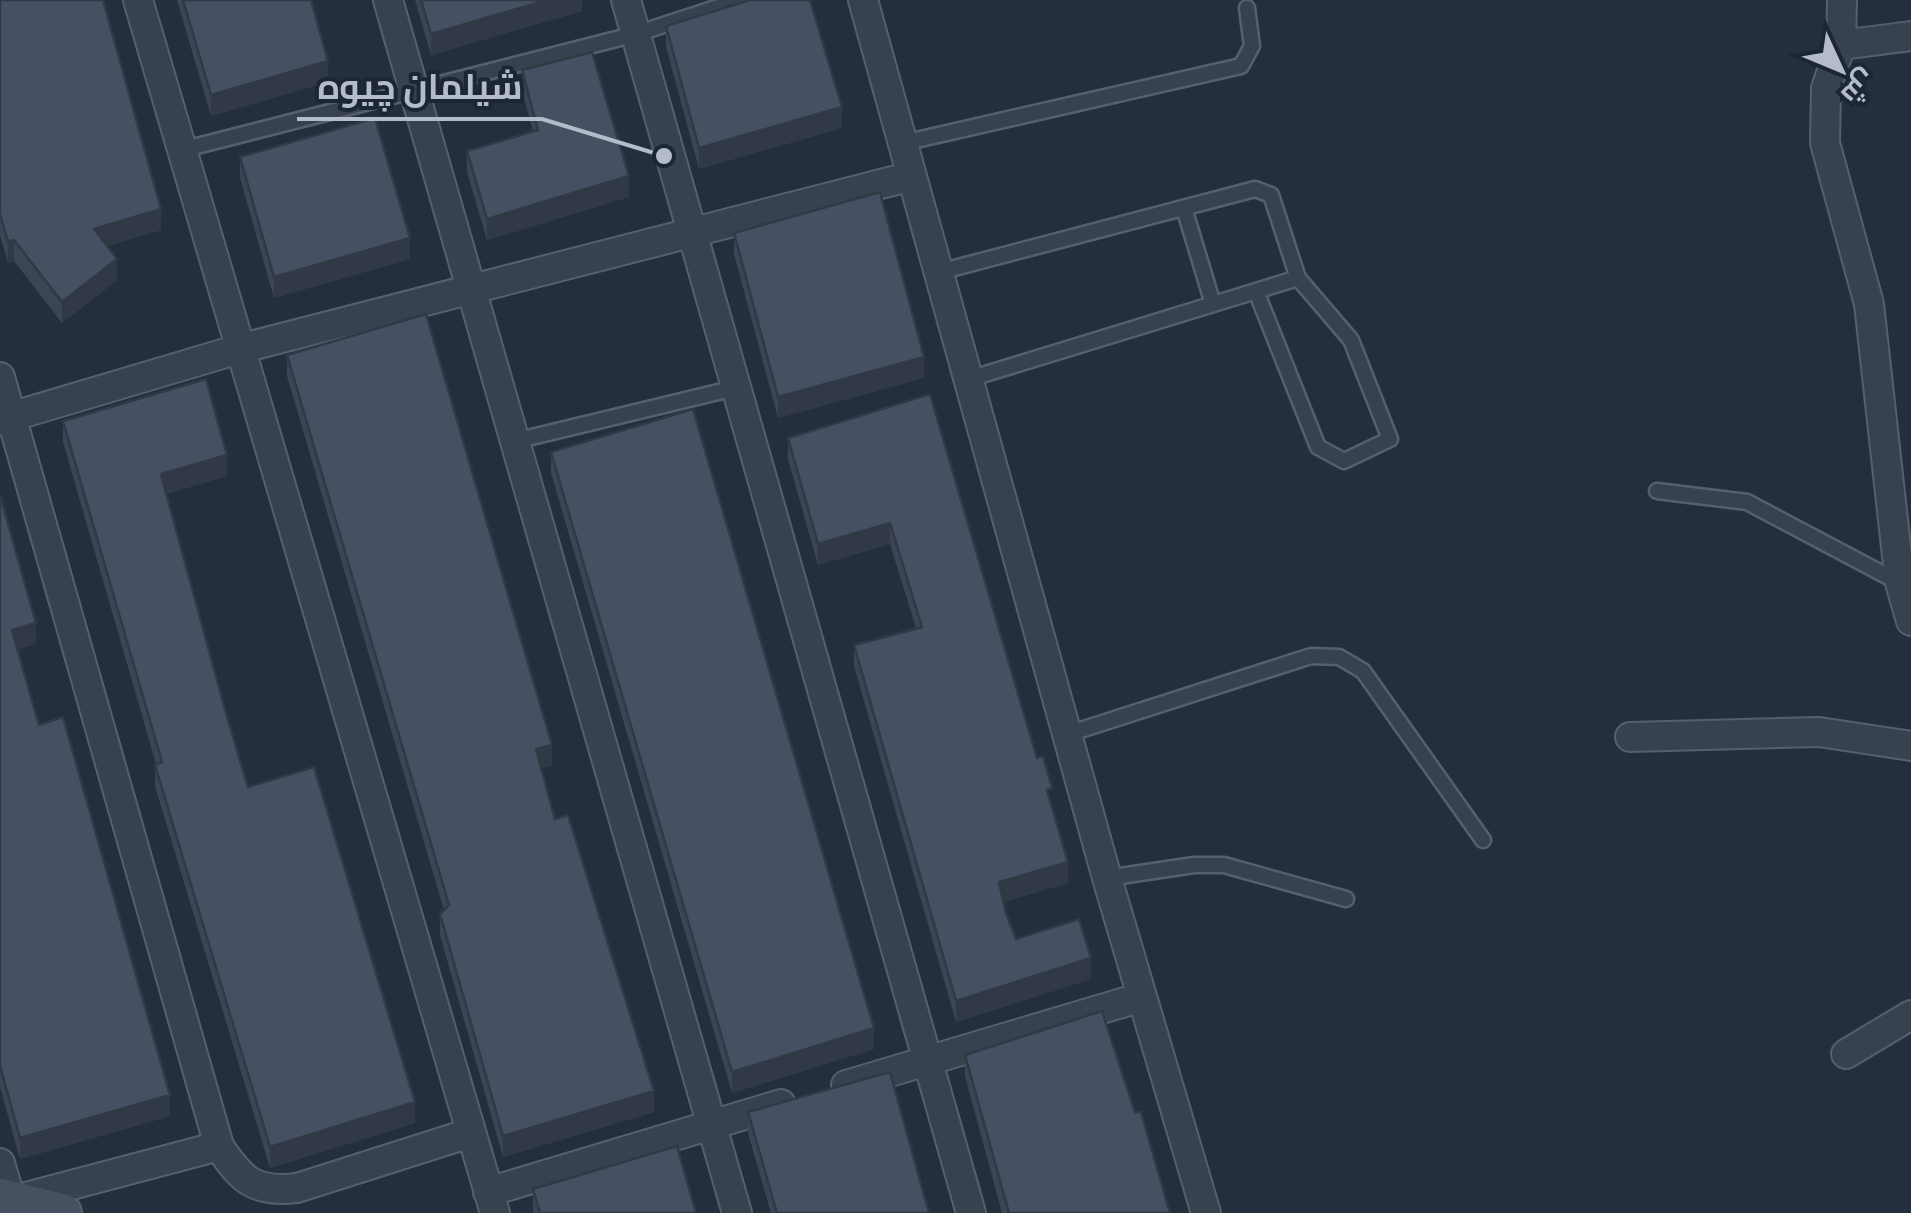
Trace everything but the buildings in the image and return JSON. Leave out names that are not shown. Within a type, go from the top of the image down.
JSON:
[{"type":"street","points":[[138,0],[492,1202],[711,1125],[1142,996]]},
{"type":"street","points":[[388,0],[737,1213]]},
{"type":"street","points":[[626,0],[971,1213]]},
{"type":"street","points":[[863,0],[1107,878],[1206,1213]]},
{"type":"street","points":[[1842,0],[1840,45],[1826,88],[1824,142],[1868,304],[1900,583],[1911,621]]},
{"type":"street","points":[[1840,45],[1911,36]]},
{"type":"street","points":[[6,419],[238,349],[912,176]]},
{"type":"street","points":[[0,377],[6,419],[220,1146],[237,1174],[251,1186],[273,1191],[297,1188],[470,1133]]},
{"type":"street","points":[[1630,736],[1819,732],[1911,746]]},
{"type":"street","points":[[1846,1054],[1911,1015]]},
{"type":"street","points":[[6,1200],[220,1146]]},
{"type":"street","points":[[0,1163],[6,1200]]},
{"type":"street","points":[[6,1200],[62,1213]]},
{"type":"lane","points":[[181,150],[636,34],[740,0]]},
{"type":"lane","points":[[903,143],[1240,66],[1252,46],[1247,8]]},
{"type":"lane","points":[[939,272],[1255,189],[1271,195],[1298,278],[1351,340],[1390,439],[1344,461],[1318,446],[1256,291]]},
{"type":"lane","points":[[1184,208],[1213,304]]},
{"type":"lane","points":[[969,379],[1298,278]]},
{"type":"lane","points":[[515,441],[735,388]]},
{"type":"lane","points":[[1657,492],[1746,502],[1900,583]]},
{"type":"lane","points":[[1068,734],[1311,656],[1339,657],[1363,671],[1482,840]]},
{"type":"lane","points":[[1107,878],[1194,865],[1224,865],[1346,899]]},
{"type":"place","name":"شيلمان چیوه","points":[[664,156]]}]
